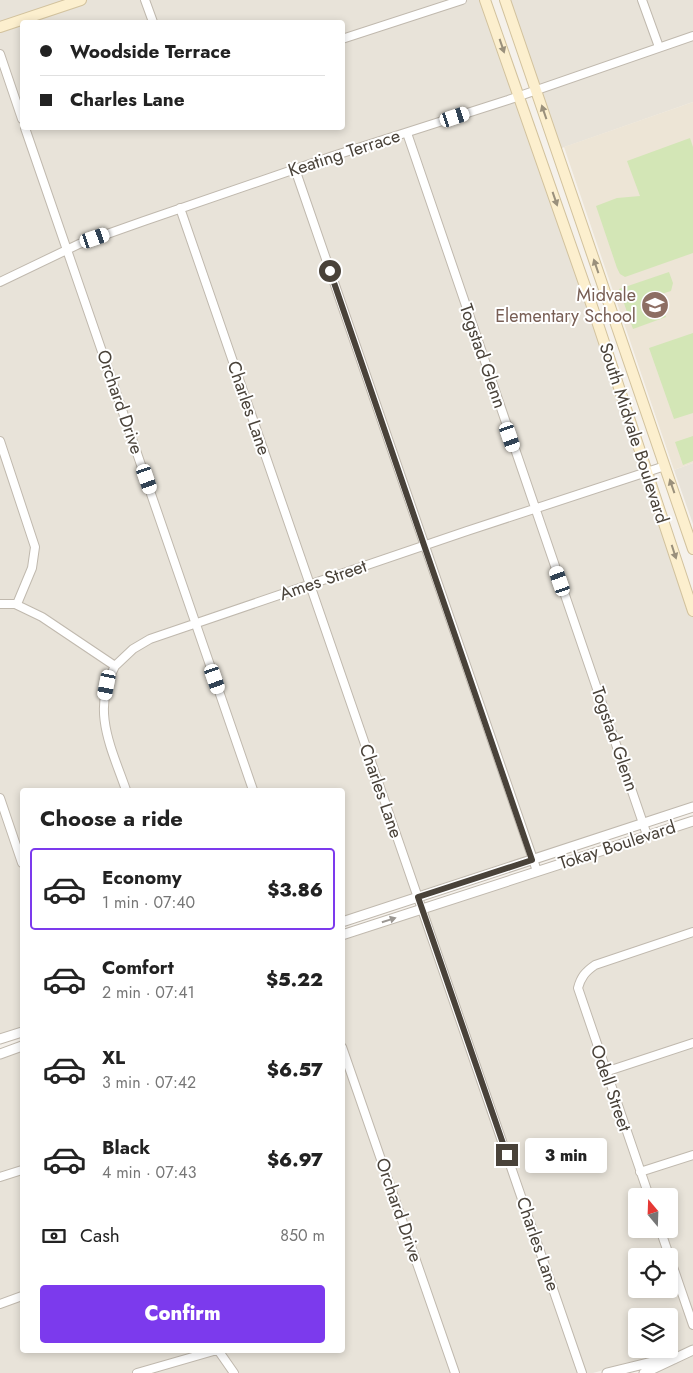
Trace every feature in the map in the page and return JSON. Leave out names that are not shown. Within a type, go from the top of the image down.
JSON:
[{"type":"main road","points":[[21,20],[81,0]]},
{"type":"main road","name":"South Midvale Boulevard","points":[[485,0],[648,472],[692,608]]},
{"type":"main road","name":"South Midvale Boulevard","points":[[505,0],[693,549]]},
{"type":"main road","points":[[0,27],[20,20]]},
{"type":"street","points":[[145,0],[152,20]]},
{"type":"street","points":[[345,38],[462,0]]},
{"type":"street","points":[[642,0],[659,47]]},
{"type":"street","name":"Keating Terrace","points":[[0,282],[67,249],[180,208],[519,96],[693,36]]},
{"type":"street","points":[[0,54],[20,113]]},
{"type":"street","name":"Orchard Drive","points":[[26,130],[252,788]]},
{"type":"street","name":"Togstad Glenn","points":[[407,132],[647,835]]},
{"type":"street","points":[[295,169],[537,871]]},
{"type":"street","name":"Charles Lane","points":[[180,208],[582,1373]]},
{"type":"street","points":[[0,441],[35,547],[32,568],[17,604]]},
{"type":"street","name":"Ames Street","points":[[115,666],[133,649],[144,642],[425,545],[665,466]]},
{"type":"street","points":[[0,604],[17,604],[42,617],[115,666],[107,685],[104,700],[104,718],[106,731],[125,788]]},
{"type":"street","points":[[0,798],[20,857]]},
{"type":"street","name":"Tokay Boulevard","points":[[345,921],[693,807]]},
{"type":"street","name":"Tokay Boulevard","points":[[345,934],[693,821]]},
{"type":"street","name":"Odell Street","points":[[646,1188],[578,988],[585,972],[595,965],[693,932]]},
{"type":"street","points":[[0,1040],[20,1033]]},
{"type":"street","points":[[605,1072],[693,1043]]},
{"type":"street","points":[[0,1054],[20,1047]]},
{"type":"street","name":"Orchard Drive","points":[[345,1056],[455,1373]]},
{"type":"street","points":[[640,1172],[693,1154]]},
{"type":"street","points":[[0,1177],[20,1171]]},
{"type":"street","points":[[663,1238],[693,1325]]},
{"type":"street","points":[[0,1304],[20,1297]]},
{"type":"street","points":[[644,1373],[693,1350]]},
{"type":"street","points":[[137,1373],[207,1353]]},
{"type":"street","points":[[219,1353],[234,1373]]},
{"type":"street","points":[[607,1373],[652,1362],[674,1359]]},
{"type":"shaded area","points":[[0,0],[485,0],[693,611],[693,807],[345,921],[345,788],[20,788],[20,1033],[0,1039]]},
{"type":"shaded area","points":[[505,0],[693,0],[693,102],[556,150]]},
{"type":"shaded area","name":"Midvale Elementary School","points":[[693,102],[693,463],[674,470],[564,147]]},
{"type":"shaded area","points":[[693,463],[693,524],[674,470]]},
{"type":"shaded area","points":[[693,825],[693,1373],[644,1373],[640,1360],[593,1373],[0,1373],[0,1058],[20,1052],[20,1353],[345,1353],[345,939]]},
{"type":"green space","points":[[690,138],[693,147],[693,253],[625,277],[620,274],[617,268],[596,206],[617,198],[640,196],[627,161]]},
{"type":"green space","points":[[669,272],[673,283],[671,291],[658,295],[666,317],[633,329],[619,289]]},
{"type":"green space","points":[[693,333],[693,413],[674,419],[649,348]]},
{"type":"green space","points":[[693,436],[693,461],[683,465],[675,442]]},
{"type":"place","name":"Midvale Elementary School","points":[[655,305]]},
{"type":"route","points":[[330,271],[532,860],[418,897],[507,1155]]}]
